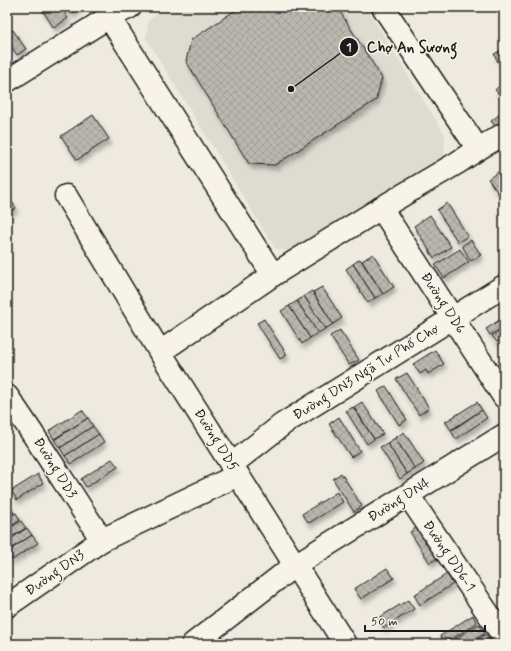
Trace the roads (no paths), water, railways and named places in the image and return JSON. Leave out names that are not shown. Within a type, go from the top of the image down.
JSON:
[{"type":"street","points":[[7,81],[109,17],[130,7]]},
{"type":"street","points":[[383,7],[478,149]]},
{"type":"street","points":[[109,17],[273,274]]},
{"type":"street","points":[[160,352],[273,274],[504,134]]},
{"type":"street","name":"Đường DD5","points":[[66,196],[160,352],[345,644]]},
{"type":"street","name":"Đường DD6","points":[[382,208],[504,397]]},
{"type":"street","name":"Đường DN3 Ngã Tư Phố Chợ","points":[[102,540],[235,470],[283,424],[504,286]]},
{"type":"street","name":"Đường DD3","points":[[7,396],[102,540]]},
{"type":"street","name":"Đường DN4","points":[[193,644],[295,566],[504,435]]},
{"type":"street","name":"Đường DD6-1","points":[[408,495],[504,637]]},
{"type":"street","name":"Đường DN3","points":[[10,597],[102,540]]},
{"type":"place","name":"Chợ An Sương","points":[[291,89]]}]
